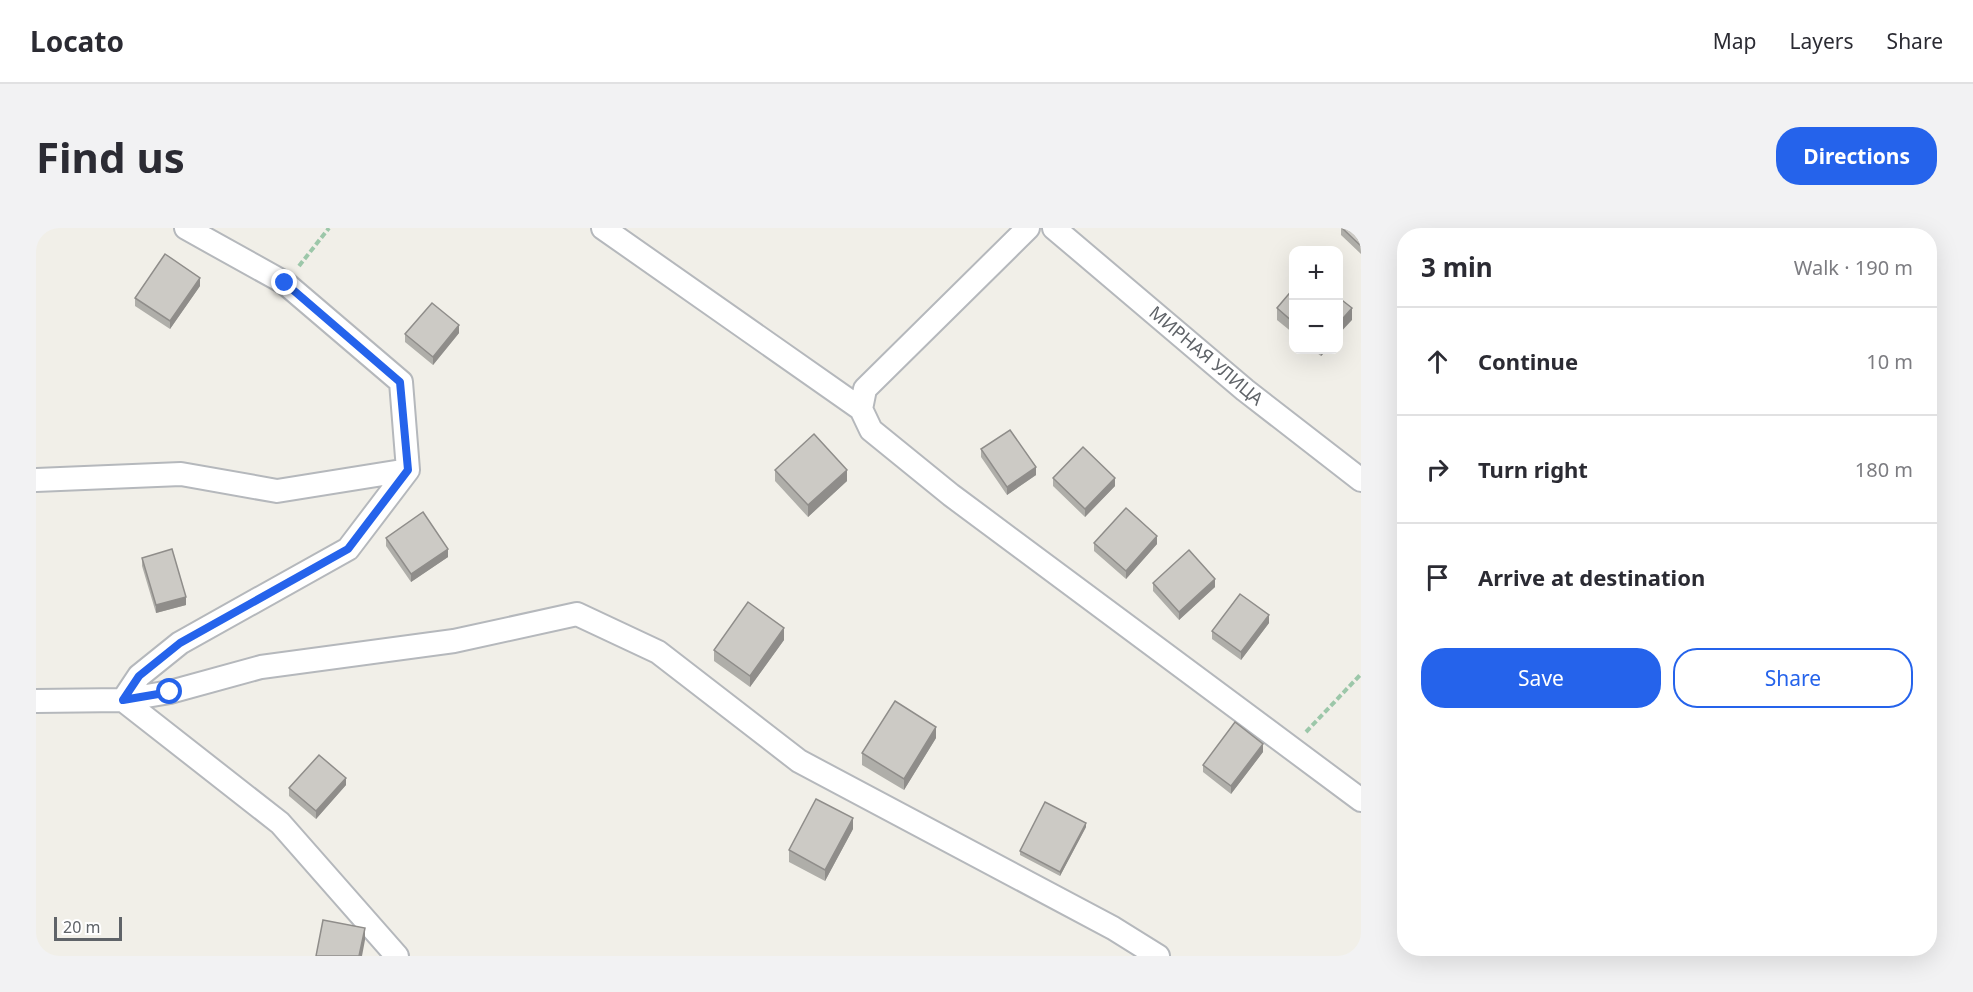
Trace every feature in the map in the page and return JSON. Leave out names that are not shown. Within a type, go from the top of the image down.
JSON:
[{"type":"street","points":[[123,700],[139,676],[180,643],[348,549],[408,470],[400,382],[285,283],[186,228]]},
{"type":"street","points":[[603,228],[861,409],[871,430],[951,495],[1361,800]]},
{"type":"street","points":[[861,409],[865,389],[1028,228]]},
{"type":"street","name":"МИРНАЯ УЛИЦА","points":[[1054,228],[1245,390],[1361,480]]},
{"type":"street","points":[[36,480],[180,474],[277,491],[408,470]]},
{"type":"street","points":[[36,701],[123,700],[170,692],[261,667],[454,641],[577,614],[658,652],[799,761],[1113,928],[1158,956]]},
{"type":"street","points":[[123,700],[280,823],[397,956]]},
{"type":"path","points":[[285,283],[329,228]]},
{"type":"path","points":[[1291,748],[1361,674]]},
{"type":"building","points":[[1342,228],[1361,228],[1361,246]]},
{"type":"building","points":[[165,254],[200,278],[170,321],[135,298]]},
{"type":"building","points":[[1289,294],[1289,318],[1277,308]]},
{"type":"building","points":[[1343,301],[1352,308],[1343,318]]},
{"type":"building","points":[[432,303],[459,325],[433,357],[405,334]]},
{"type":"building","points":[[1010,430],[1036,467],[1007,487],[981,449]]},
{"type":"building","points":[[814,434],[847,470],[808,505],[775,470]]},
{"type":"building","points":[[1083,447],[1115,478],[1085,509],[1053,478]]},
{"type":"building","points":[[1126,508],[1157,536],[1126,571],[1094,543]]},
{"type":"building","points":[[423,512],[448,549],[411,574],[386,538]]},
{"type":"building","points":[[172,549],[186,597],[156,605],[142,558]]},
{"type":"building","points":[[1189,550],[1215,579],[1179,612],[1153,583]]},
{"type":"building","points":[[1240,594],[1269,615],[1241,652],[1212,631]]},
{"type":"building","points":[[748,602],[784,628],[750,676],[714,650]]},
{"type":"building","points":[[895,701],[936,727],[904,779],[862,753]]},
{"type":"building","points":[[1235,722],[1263,744],[1231,786],[1203,765]]},
{"type":"building","points":[[319,755],[346,778],[316,811],[289,788]]},
{"type":"building","points":[[816,799],[853,818],[825,870],[789,850]]},
{"type":"building","points":[[1045,802],[1086,823],[1060,872],[1020,851]]},
{"type":"building","points":[[323,920],[365,928],[359,956],[316,956]]},
{"type":"route","points":[[170,692],[123,700],[139,676],[180,643],[348,549],[408,470],[400,382],[285,283]]}]
